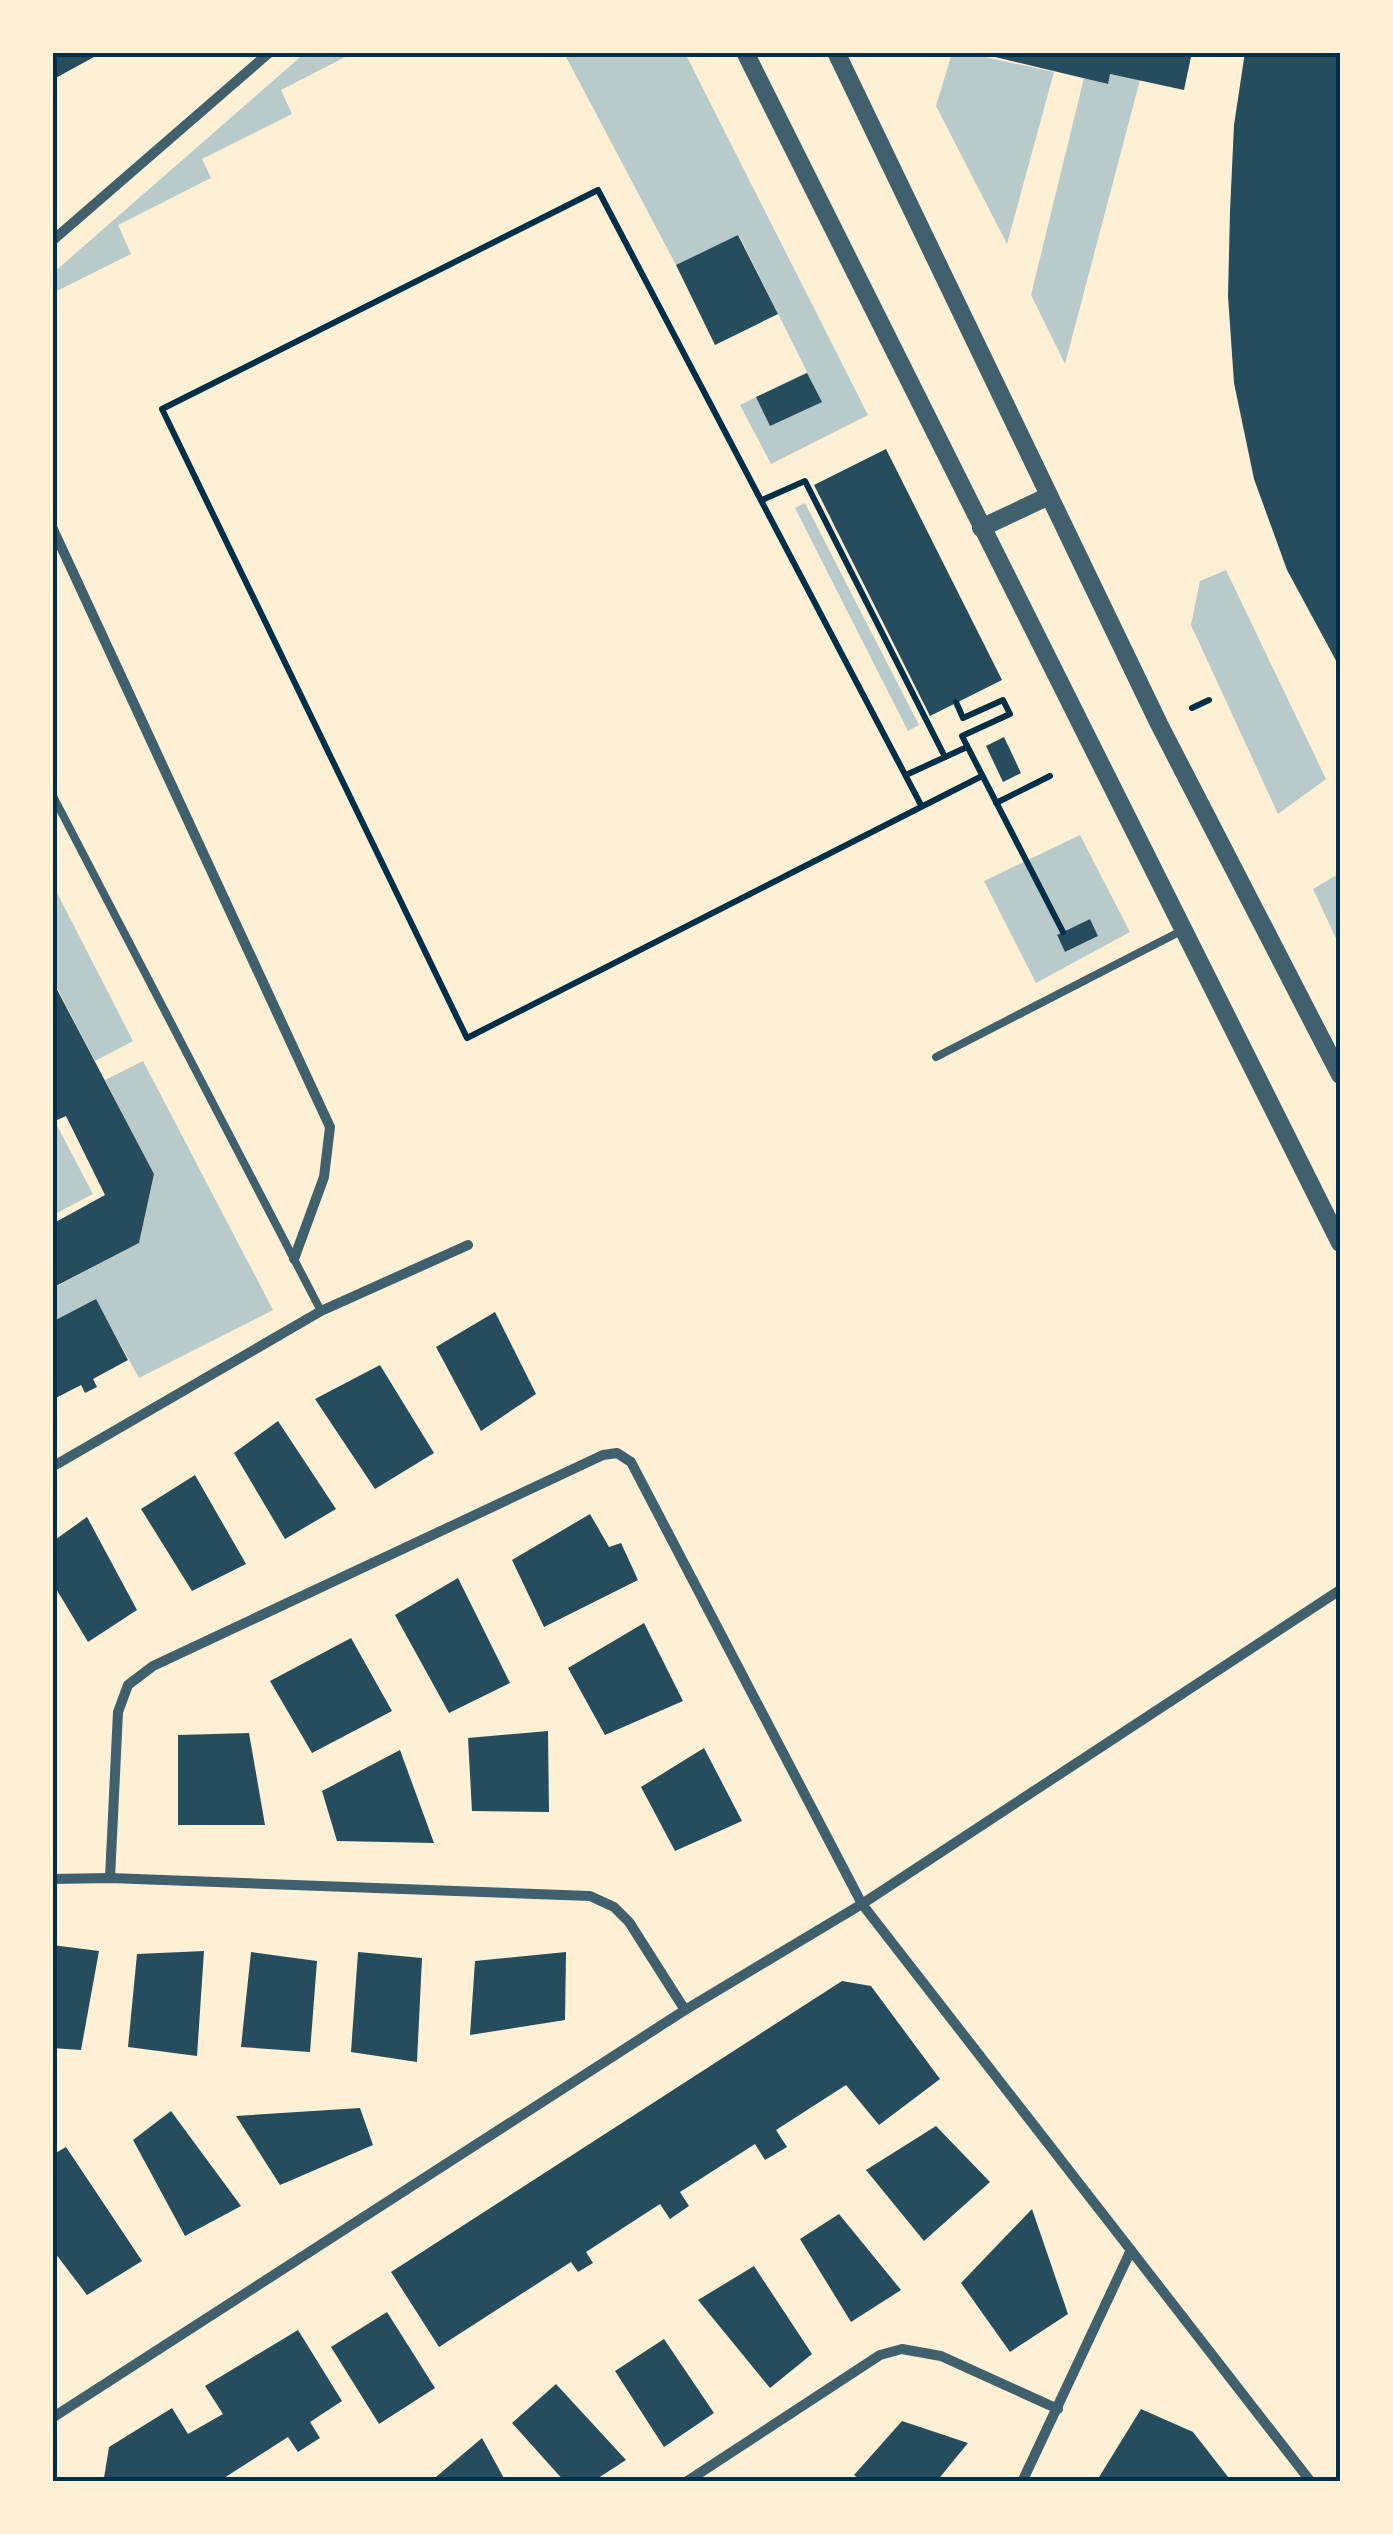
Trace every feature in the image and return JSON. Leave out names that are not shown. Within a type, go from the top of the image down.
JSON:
[{"type":"street","points":[[52,241],[270,52]]},
{"type":"street","points":[[745,52],[1340,1244]]},
{"type":"street","points":[[836,52],[1159,724],[1340,1076]]},
{"type":"street","points":[[981,528],[1049,496]]},
{"type":"street","points":[[52,527],[330,1128],[324,1177],[294,1258]]},
{"type":"street","points":[[52,1466],[321,1311],[468,1245]]},
{"type":"street","points":[[110,1878],[118,1712],[128,1684],[152,1666],[604,1455],[617,1453],[631,1462],[862,1904],[1311,2482]]},
{"type":"street","points":[[52,2418],[686,2010],[862,1904],[1340,1590]]},
{"type":"street","points":[[52,1879],[590,1896],[614,1908],[628,1922],[686,2010]]},
{"type":"street","points":[[1022,2482],[1131,2250]]},
{"type":"street","points":[[686,2482],[880,2355],[902,2349],[941,2356],[1058,2409]]},
{"type":"lane","points":[[54,798],[321,1311]]},
{"type":"lane","points":[[936,1057],[1183,930]]},
{"type":"path","points":[[922,806],[598,190],[162,408],[467,1038],[982,776]]},
{"type":"path","points":[[762,500],[805,481],[945,757]]},
{"type":"path","points":[[956,702],[964,718],[1003,700],[1010,714],[962,736],[1063,932]]},
{"type":"path","points":[[1192,708],[1208,700]]},
{"type":"path","points":[[906,776],[967,747]]},
{"type":"path","points":[[996,803],[1050,776]]},
{"type":"shaded area","points":[[306,52],[353,53],[281,90],[292,114],[202,159],[211,178],[118,225],[131,254],[53,293],[53,273]]},
{"type":"shaded area","points":[[564,53],[685,53],[868,415],[771,464],[740,405],[807,372],[739,235],[676,265]]},
{"type":"shaded area","points":[[952,53],[1054,72],[1007,244],[936,106]]},
{"type":"shaded area","points":[[1110,74],[1140,80],[1065,364],[1031,295],[1084,78],[1107,84]]},
{"type":"shaded area","points":[[805,503],[919,725],[908,731],[795,508]]},
{"type":"shaded area","points":[[1226,570],[1326,779],[1278,814],[1191,625],[1200,581]]},
{"type":"shaded area","points":[[1080,835],[1130,932],[1036,983],[984,881]],"holes":[[[1090,919],[1098,936],[1066,952],[1057,936]]]},
{"type":"shaded area","points":[[1340,873],[1340,947],[1313,889]]},
{"type":"shaded area","points":[[53,885],[133,1041],[95,1061],[53,980]]},
{"type":"shaded area","points":[[143,1061],[273,1310],[139,1378],[96,1300],[53,1322],[53,1288],[139,1243],[154,1174],[105,1080]]},
{"type":"shaded area","points":[[52,1116],[93,1194],[53,1215],[52,1215]]},
{"type":"building","points":[[52,52],[103,52],[52,80]]},
{"type":"building","points":[[974,52],[1192,52],[1184,90],[1110,74],[1108,84]]},
{"type":"building","points":[[1245,52],[1340,52],[1340,668],[1287,570],[1254,479],[1234,383],[1228,296],[1230,211],[1234,125]]},
{"type":"building","points":[[738,235],[778,314],[715,345],[676,265]]},
{"type":"building","points":[[807,373],[822,402],[770,426],[756,397]]},
{"type":"building","points":[[886,449],[1002,680],[930,716],[814,485]]},
{"type":"building","points":[[1004,737],[1021,773],[1003,782],[986,746]]},
{"type":"building","points":[[1090,919],[1098,936],[1065,952],[1057,935]]},
{"type":"building","points":[[52,980],[154,1174],[139,1243],[52,1288],[52,1224],[105,1195],[66,1116],[55,1121],[52,1116]]},
{"type":"building","points":[[96,1299],[128,1360],[93,1379],[97,1387],[85,1393],[81,1385],[52,1400],[52,1322]]},
{"type":"building","points":[[495,1312],[536,1394],[481,1431],[436,1347]]},
{"type":"building","points":[[380,1365],[434,1453],[375,1489],[315,1399]]},
{"type":"building","points":[[278,1421],[336,1509],[285,1539],[234,1453]]},
{"type":"building","points":[[195,1475],[246,1564],[192,1591],[141,1509]]},
{"type":"building","points":[[590,1514],[609,1547],[621,1543],[638,1580],[544,1627],[512,1560]]},
{"type":"building","points":[[87,1517],[137,1610],[88,1642],[52,1582],[52,1542]]},
{"type":"building","points":[[458,1578],[510,1683],[449,1713],[395,1615]]},
{"type":"building","points":[[644,1623],[683,1701],[605,1735],[568,1668]]},
{"type":"building","points":[[351,1638],[392,1711],[312,1753],[270,1681]]},
{"type":"building","points":[[548,1731],[549,1812],[472,1811],[468,1738]]},
{"type":"building","points":[[249,1733],[265,1825],[178,1825],[178,1735]]},
{"type":"building","points":[[704,1748],[742,1821],[675,1851],[641,1787]]},
{"type":"building","points":[[400,1750],[434,1843],[337,1841],[322,1791]]},
{"type":"building","points":[[52,1945],[99,1951],[81,2050],[52,2048]]},
{"type":"building","points":[[204,1951],[197,2056],[128,2047],[137,1954]]},
{"type":"building","points":[[251,1952],[317,1961],[310,2052],[241,2047]]},
{"type":"building","points":[[358,1952],[422,1958],[417,2062],[351,2052]]},
{"type":"building","points":[[566,1952],[565,2020],[470,2035],[475,1961]]},
{"type":"building","points":[[842,1981],[871,1986],[940,2079],[879,2125],[846,2085],[776,2130],[787,2147],[765,2160],[755,2144],[680,2192],[689,2206],[670,2219],[660,2204],[586,2252],[593,2263],[578,2272],[571,2262],[439,2347],[391,2272]]},
{"type":"building","points":[[360,2108],[373,2145],[280,2185],[236,2116]]},
{"type":"building","points":[[171,2111],[241,2206],[185,2236],[133,2140]]},
{"type":"building","points":[[936,2126],[990,2182],[924,2241],[866,2170]]},
{"type":"building","points":[[66,2147],[142,2261],[87,2295],[52,2249],[52,2155]]},
{"type":"building","points":[[1032,2209],[1068,2314],[1010,2352],[961,2283]]},
{"type":"building","points":[[839,2214],[901,2290],[851,2322],[800,2239]]},
{"type":"building","points":[[754,2266],[812,2354],[770,2388],[698,2300]]},
{"type":"building","points":[[387,2312],[435,2388],[379,2424],[331,2347]]},
{"type":"building","points":[[298,2330],[342,2401],[310,2422],[320,2438],[298,2452],[288,2437],[224,2478],[226,2482],[108,2482],[104,2478],[109,2447],[172,2408],[188,2434],[223,2414],[205,2386]]},
{"type":"building","points":[[664,2339],[714,2413],[664,2447],[615,2371]]},
{"type":"building","points":[[556,2384],[626,2460],[592,2482],[565,2482],[512,2423]]},
{"type":"building","points":[[1141,2409],[1193,2432],[1232,2482],[1096,2482]]},
{"type":"building","points":[[902,2421],[968,2443],[936,2482],[863,2482],[854,2475]]},
{"type":"building","points":[[482,2438],[506,2482],[430,2482]]}]
